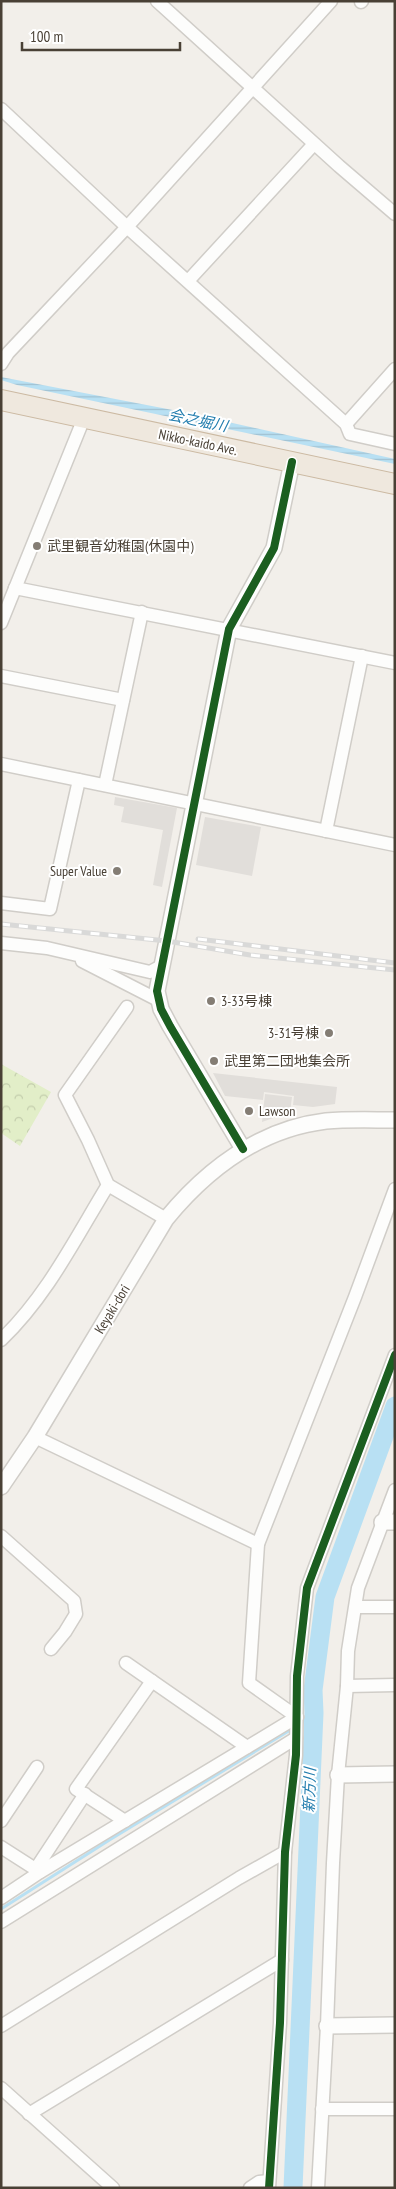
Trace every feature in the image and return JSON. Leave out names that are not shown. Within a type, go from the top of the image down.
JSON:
[{"type":"highway","name":"Nikko-kaido Ave.","points":[[1,400],[395,484]]},
{"type":"street","points":[[157,1],[314,144],[395,214]]},
{"type":"street","points":[[3,357],[127,227],[331,1]]},
{"type":"street","points":[[1,109],[127,227],[346,424],[350,434],[395,444]]},
{"type":"street","points":[[188,281],[314,144]]},
{"type":"street","points":[[346,424],[395,369]]},
{"type":"street","points":[[1,623],[84,418]]},
{"type":"street","points":[[243,1149],[170,1026],[158,1000],[157,991],[229,629],[274,548],[292,462]]},
{"type":"street","points":[[15,588],[395,662]]},
{"type":"street","points":[[105,785],[142,612]]},
{"type":"street","points":[[326,831],[362,656]]},
{"type":"street","points":[[1,676],[123,700]]},
{"type":"street","points":[[1,764],[395,845]]},
{"type":"street","points":[[1,903],[50,909],[79,780]]},
{"type":"street","points":[[1,943],[62,951],[150,972],[163,964]]},
{"type":"street","points":[[62,951],[158,1000]]},
{"type":"street","points":[[127,1007],[65,1095],[108,1185],[166,1219]]},
{"type":"street","name":"Keyaki-dori","points":[[1,1487],[35,1437],[166,1219],[187,1193],[213,1170],[243,1149],[296,1127],[325,1121],[395,1120]]},
{"type":"street","points":[[1,1340],[21,1322],[45,1289],[108,1185]]},
{"type":"street","points":[[297,1717],[249,1683],[258,1544],[355,1297],[395,1189]]},
{"type":"street","points":[[250,2188],[259,2182],[269,2185],[280,2023],[286,1852],[296,1738],[298,1676],[307,1588],[395,1355]]},
{"type":"street","points":[[35,1437],[258,1544]]},
{"type":"street","points":[[318,2188],[338,1775],[347,1686],[348,1651],[358,1588],[388,1522],[395,1490]]},
{"type":"street","points":[[1,1536],[74,1601],[76,1614],[65,1632],[51,1649]]},
{"type":"street","points":[[356,1607],[395,1607]]},
{"type":"street","points":[[126,1663],[247,1747]]},
{"type":"street","points":[[125,1820],[76,1789],[152,1681]]},
{"type":"street","points":[[347,1686],[395,1685]]},
{"type":"street","points":[[2,1897],[37,1871],[297,1717]]},
{"type":"street","points":[[1,1922],[296,1738]]},
{"type":"street","points":[[1,1821],[37,1767]]},
{"type":"street","points":[[338,1775],[395,1774]]},
{"type":"street","points":[[37,1871],[85,1794]]},
{"type":"street","points":[[1,1847],[37,1871]]},
{"type":"street","points":[[1,2026],[239,1878],[286,1852]]},
{"type":"street","points":[[29,2114],[282,1960]]},
{"type":"street","points":[[327,2026],[395,2025]]},
{"type":"street","points":[[1,2088],[113,2188]]},
{"type":"street","points":[[322,2109],[395,2109]]},
{"type":"green space","points":[[1,1064],[51,1092],[20,1146],[1,1133]]},
{"type":"shaded area","points":[[115,797],[177,808],[162,887],[153,885],[163,830],[121,822],[124,807],[114,805]]},
{"type":"shaded area","points":[[205,817],[261,827],[252,876],[196,865]]},
{"type":"shaded area","points":[[213,1073],[337,1087],[335,1104],[313,1107],[293,1105],[294,1096],[264,1092],[263,1100],[225,1096]]},
{"type":"shaded area","points":[[265,1094],[292,1097],[290,1112],[262,1122]]},
{"type":"water","name":"会之堀川","points":[[1,377],[183,412],[395,459],[395,464],[17,385],[1,380]]},
{"type":"waterway","name":"新方川","points":[[293,2188],[314,1713],[313,1690],[325,1597],[395,1406]]},
{"type":"waterway","points":[[299,1725],[314,1713]]},
{"type":"waterway","points":[[1,1909],[111,1839],[292,1729]]},
{"type":"railway","points":[[1,924],[167,941],[250,955],[395,970]]},
{"type":"railway","points":[[198,939],[395,963]]},
{"type":"cycle path","points":[[243,1149],[170,1026],[161,1009],[157,991],[229,629],[274,548],[292,462]]},
{"type":"cycle path","points":[[269,2188],[280,2023],[285,1852],[296,1755],[297,1676],[307,1588],[395,1355]]},
{"type":"place","name":"武里観音幼稚園(休園中)","points":[[37,546]]},
{"type":"place","name":"Super Value","points":[[117,871]]},
{"type":"place","name":"3-33号棟","points":[[211,1001]]},
{"type":"place","name":"3-31号棟","points":[[329,1033]]},
{"type":"place","name":"武里第二団地集会所","points":[[214,1061]]},
{"type":"place","name":"Lawson","points":[[249,1111]]}]
